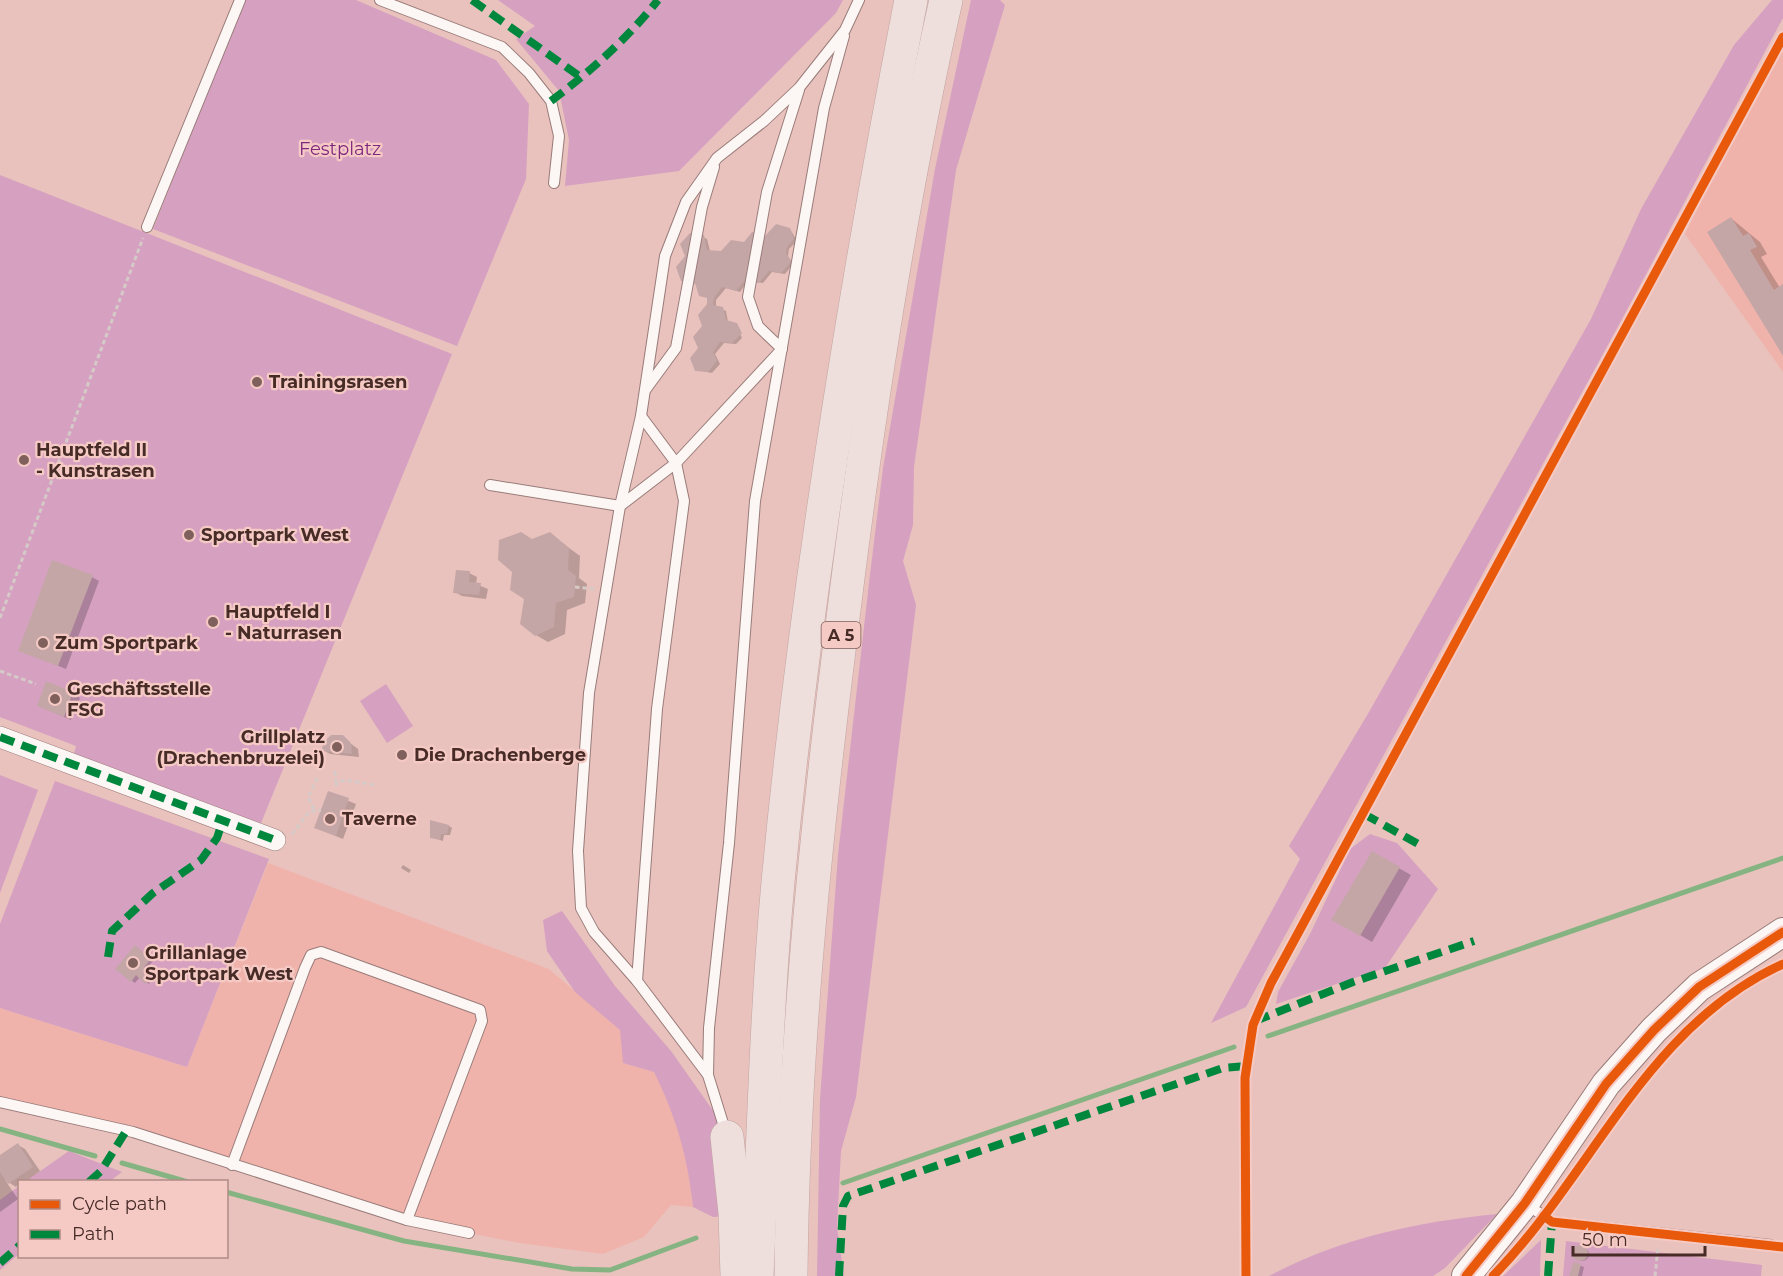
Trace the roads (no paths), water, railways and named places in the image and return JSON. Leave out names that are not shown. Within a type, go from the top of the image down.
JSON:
[{"type":"highway","name":"A 5","points":[[757,1276],[766,1061],[778,884],[797,713],[823,499],[864,249],[911,0]]},
{"type":"highway","name":"A 5","points":[[792,1276],[798,1058],[813,878],[857,496],[893,277],[946,0]]},
{"type":"highway","points":[[727,1137],[735,1213],[737,1276]]},
{"type":"street","points":[[0,737],[281,839]]},
{"type":"street","points":[[1466,1276],[1525,1203],[1606,1084],[1654,1030],[1699,987],[1783,932]]},
{"type":"lane","points":[[147,227],[240,0]]},
{"type":"lane","points":[[380,0],[502,48],[529,73],[551,101],[559,136],[554,183]]},
{"type":"lane","points":[[727,1137],[708,1075],[709,1028],[729,843],[755,501],[824,108],[845,30],[859,0]]},
{"type":"lane","points":[[708,1075],[637,981],[594,932],[581,908],[578,851],[589,693],[620,506],[641,416],[666,256],[686,202],[717,158],[799,88],[845,30]]},
{"type":"lane","points":[[782,349],[758,326],[748,297],[768,192],[799,88]]},
{"type":"lane","points":[[645,391],[676,348],[702,207],[717,158]]},
{"type":"lane","points":[[490,485],[620,506],[676,463],[782,349]]},
{"type":"lane","points":[[637,981],[657,709],[684,501],[676,463],[641,416]]},
{"type":"lane","points":[[232,1165],[305,968],[311,955],[321,952],[480,1010],[482,1021],[406,1220]]},
{"type":"lane","points":[[0,1102],[133,1132],[406,1220],[469,1233]]},
{"type":"lane","points":[[1525,1203],[1552,1222],[1771,1245]]},
{"type":"waterway","points":[[1268,1036],[1783,858]]},
{"type":"waterway","points":[[843,1183],[1234,1047]]},
{"type":"waterway","points":[[0,1129],[95,1156]]},
{"type":"waterway","points":[[122,1163],[181,1180]]},
{"type":"waterway","points":[[228,1193],[404,1241],[572,1269],[610,1270],[696,1238]]},
{"type":"place","name":"Trainingsrasen","points":[[257,382]]},
{"type":"place","name":"Hauptfeld II - Kunstrasen","points":[[24,460]]},
{"type":"place","name":"Sportpark West","points":[[189,535]]},
{"type":"place","name":"Hauptfeld I - Naturrasen","points":[[213,622]]},
{"type":"place","name":"Zum Sportpark","points":[[43,643]]},
{"type":"place","name":"Geschäftsstelle FSG","points":[[55,699]]},
{"type":"place","name":"Grillplatz (Drachenbruzelei)","points":[[337,747]]},
{"type":"place","name":"Die Drachenberge","points":[[402,755]]},
{"type":"place","name":"Taverne","points":[[330,819]]},
{"type":"place","name":"Grillanlage Sportpark West","points":[[133,963]]},
{"type":"park label","name":"Festplatz","points":[[340,149]]}]
